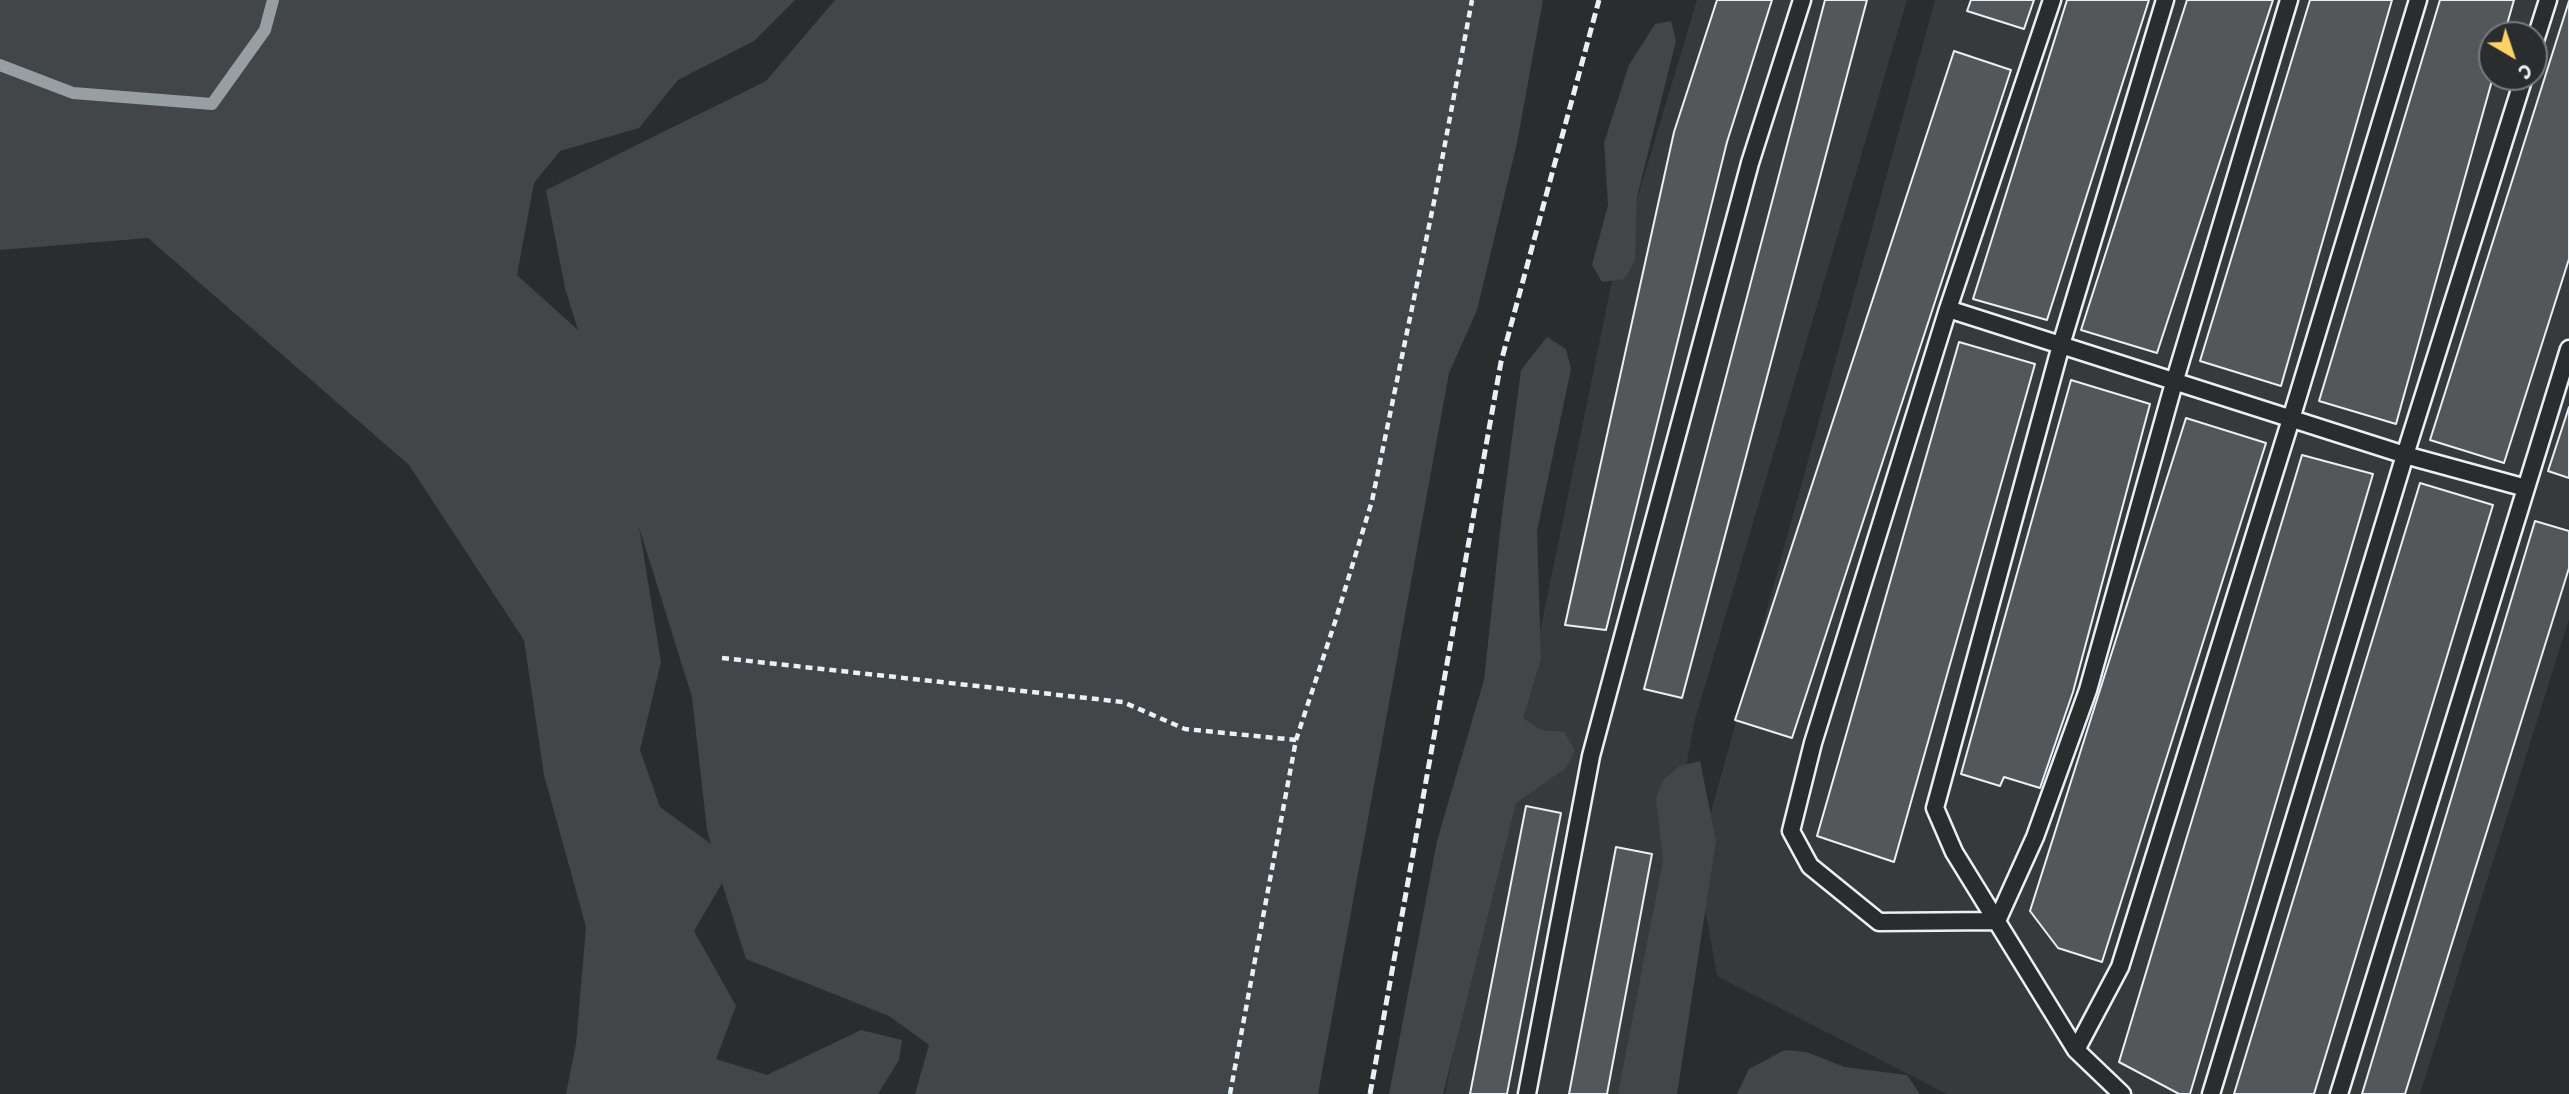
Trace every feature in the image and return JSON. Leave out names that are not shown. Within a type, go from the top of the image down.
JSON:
[{"type":"lane","points":[[1527,1094],[1591,756],[1750,163],[1802,0]]},
{"type":"lane","points":[[1997,921],[1880,922],[1810,866],[1791,831],[1814,743],[1948,309],[2052,0]]},
{"type":"lane","points":[[2122,1094],[2076,1050],[1954,852],[1935,808],[2061,345],[2165,0]]},
{"type":"lane","points":[[1997,921],[2035,837],[2088,690],[2174,383],[2290,0]]},
{"type":"lane","points":[[2076,1050],[2120,967],[2418,0]]},
{"type":"lane","points":[[2541,21],[2548,0]]},
{"type":"lane","points":[[2211,1094],[2405,455],[2520,91]]},
{"type":"lane","points":[[1948,309],[2405,455],[2526,488]]},
{"type":"lane","points":[[2339,1094],[2569,349]]},
{"type":"path","points":[[1230,1094],[1296,740],[1371,501],[1435,197],[1472,0]]},
{"type":"path","points":[[722,659],[1123,702],[1185,729],[1296,740]]},
{"type":"shaded area","points":[[0,0],[795,0],[754,41],[678,80],[639,128],[560,151],[534,183],[517,275],[578,330],[565,288],[546,190],[766,81],[835,0],[1543,0],[1517,143],[1477,310],[1449,373],[1318,1094],[915,1094],[929,1045],[889,1016],[746,959],[722,883],[694,931],[736,1006],[716,1059],[767,1075],[861,1030],[902,1040],[899,1060],[878,1094],[566,1094],[576,1044],[586,927],[544,775],[524,640],[409,465],[148,238],[0,250]],"holes":[[[639,527],[692,697],[707,830],[711,844],[660,807],[640,750],[661,662]]]},
{"type":"shaded area","points":[[1697,0],[1907,0],[1694,723],[1626,1094],[1445,1094],[1611,286]]},
{"type":"shaded area","points":[[1935,0],[2569,0],[2569,619],[2420,1094],[1947,1094],[1717,976],[1697,863]]},
{"type":"shaded area","points":[[1671,21],[1676,41],[1637,197],[1635,261],[1624,279],[1602,282],[1592,265],[1608,205],[1604,143],[1629,65],[1655,24]]},
{"type":"shaded area","points":[[1547,337],[1566,349],[1571,369],[1537,531],[1541,659],[1523,718],[1541,730],[1564,732],[1575,750],[1566,768],[1516,803],[1443,1094],[1389,1094],[1437,841],[1484,680],[1521,370]]},
{"type":"shaded area","points":[[1700,761],[1716,841],[1677,1094],[1618,1094],[1663,861],[1656,798],[1664,779],[1680,766]]},
{"type":"shaded area","points":[[1785,1050],[1806,1052],[1845,1067],[1907,1075],[1920,1094],[1737,1094],[1749,1069]]},
{"type":"building","points":[[1717,0],[1772,0],[1727,142],[1606,630],[1565,625],[1674,132]]},
{"type":"building","points":[[1825,0],[1867,0],[1682,698],[1644,689]]},
{"type":"building","points":[[1971,0],[2034,0],[2024,29],[1967,11]]},
{"type":"building","points":[[2067,0],[2149,0],[2047,320],[1973,299]]},
{"type":"building","points":[[2187,0],[2273,0],[2157,353],[2081,330]]},
{"type":"building","points":[[2310,0],[2392,0],[2281,386],[2200,361]]},
{"type":"building","points":[[2440,0],[2514,0],[2508,21],[2478,21],[2478,91],[2489,91],[2396,424],[2319,401]]},
{"type":"building","points":[[2569,1],[2569,259],[2504,463],[2430,440],[2541,91],[2548,91],[2548,67]]},
{"type":"building","points":[[1954,51],[2011,70],[1792,738],[1735,720]]},
{"type":"building","points":[[1959,342],[2035,364],[1894,862],[1817,836]]},
{"type":"building","points":[[2071,380],[2150,404],[2073,692],[2040,788],[2004,777],[2000,786],[1961,774]]},
{"type":"building","points":[[2569,407],[2569,478],[2548,471]]},
{"type":"building","points":[[2186,418],[2266,443],[2102,962],[2058,948],[2030,911]]},
{"type":"building","points":[[2302,455],[2373,474],[2190,1094],[2179,1094],[2119,1062]]},
{"type":"building","points":[[2420,483],[2493,505],[2314,1094],[2234,1094]]},
{"type":"building","points":[[2535,521],[2569,531],[2569,568],[2405,1094],[2362,1094]]},
{"type":"building","points":[[1526,806],[1561,813],[1507,1094],[1470,1094]]},
{"type":"building","points":[[1616,847],[1652,854],[1607,1094],[1569,1094]]},
{"type":"waterway","points":[[0,65],[73,93],[212,104],[265,30],[273,0]]},
{"type":"railway","points":[[1370,1094],[1501,362],[1599,0]]}]
